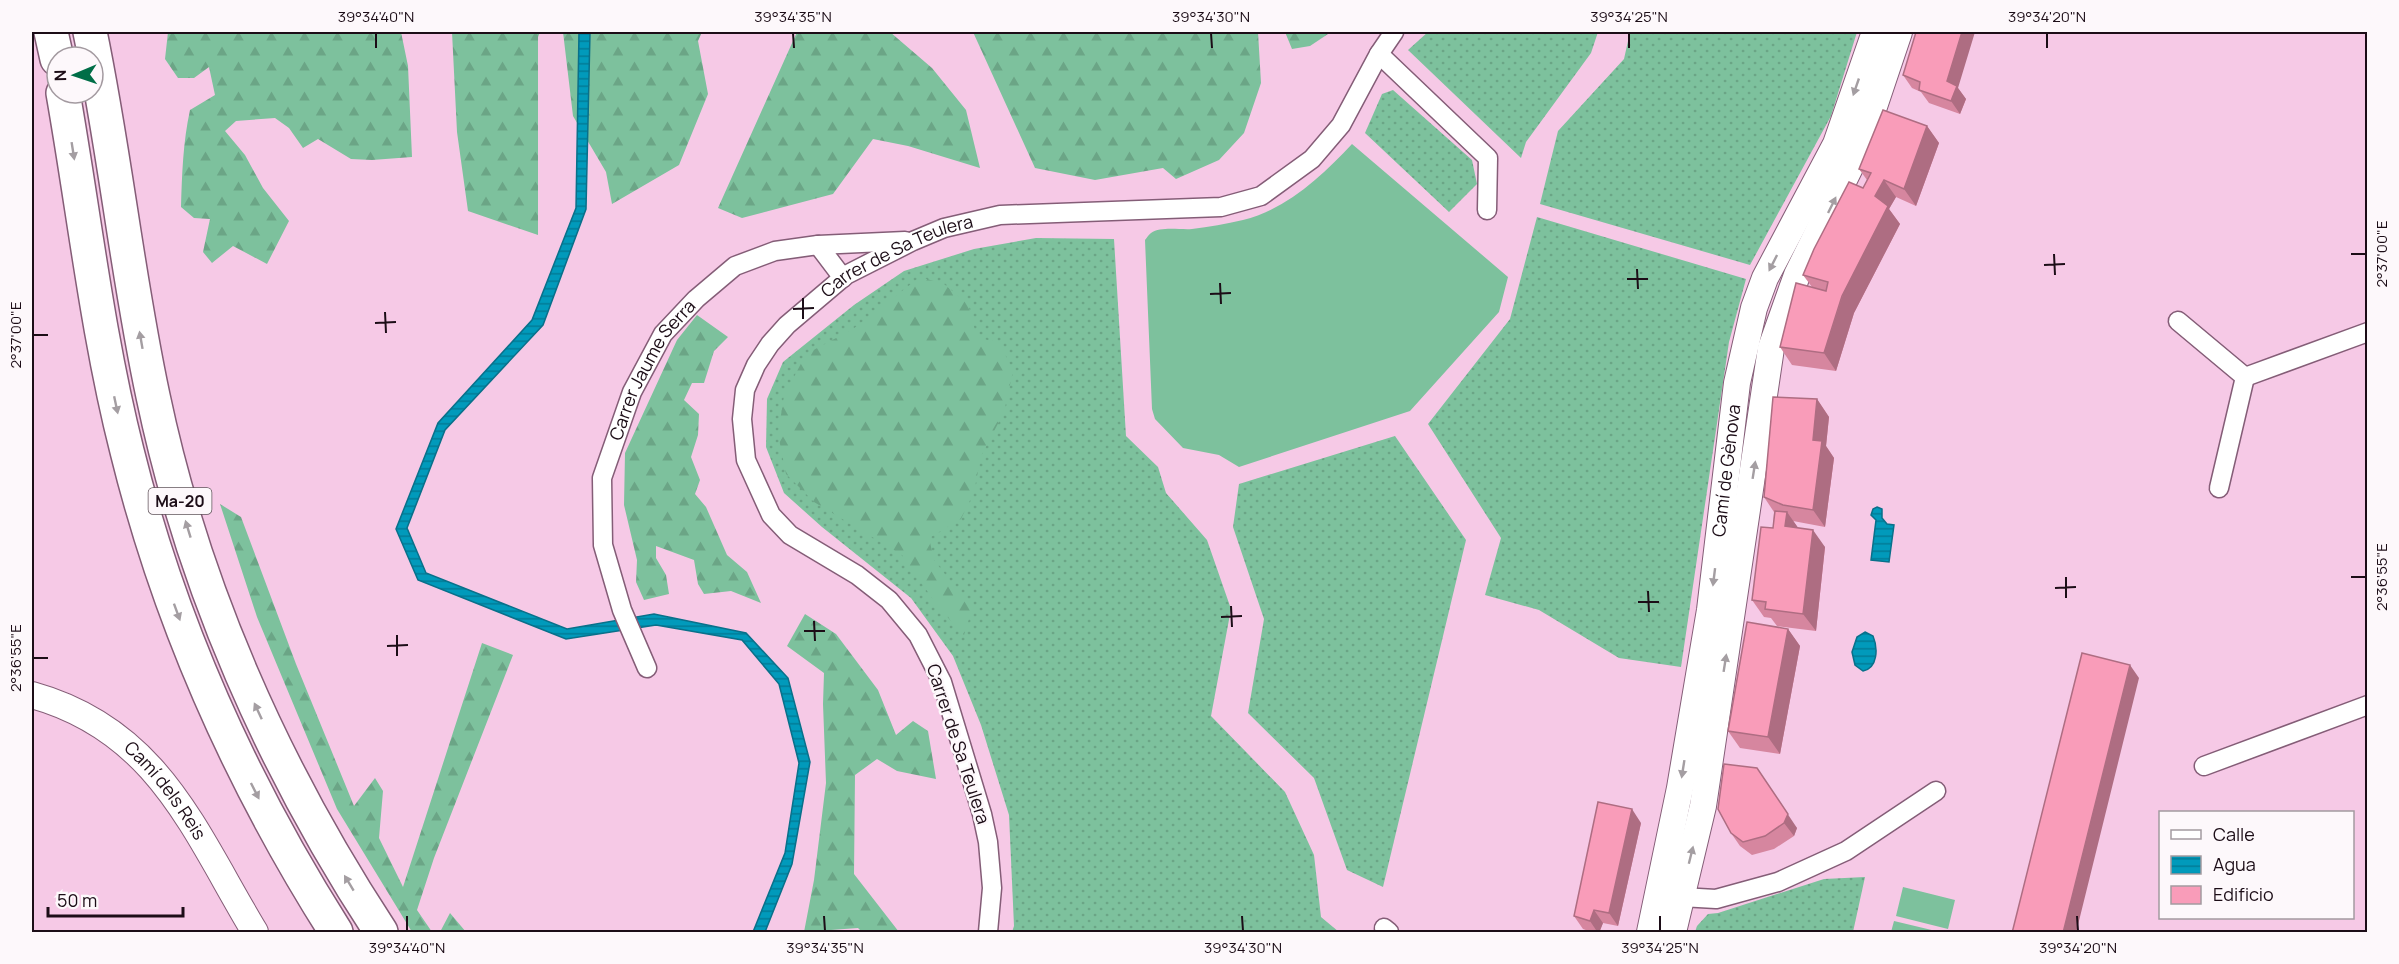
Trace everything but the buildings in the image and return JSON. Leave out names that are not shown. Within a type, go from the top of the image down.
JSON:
[{"type":"highway","name":"Ma-20","points":[[90,32],[144,355],[164,444],[189,531],[235,659],[267,731],[313,821],[381,933]]},
{"type":"highway","name":"Ma-20","points":[[65,105],[107,363],[127,452],[151,537],[198,667],[234,749],[298,872],[336,933]]},
{"type":"street","name":"Carrer de Sa Teulera","points":[[988,933],[992,888],[986,833],[942,682],[930,656],[901,613],[889,600],[857,575],[790,535],[771,515],[746,460],[742,419],[745,390],[756,365],[787,325],[843,278],[913,241],[944,228],[1000,215],[1221,207],[1261,196],[1312,159],[1341,125],[1379,54],[1394,32]]},
{"type":"street","name":"Camí de Gènova","points":[[1650,933],[1680,788],[1706,634],[1737,383],[1754,308],[1765,278],[1836,144],[1875,32]]},
{"type":"street","name":"Camí de Gènova","points":[[1673,933],[1703,806],[1771,348],[1797,275],[1861,145],[1899,32]]},
{"type":"street","points":[[1379,54],[1488,158],[1487,210]]},
{"type":"street","name":"Carrer Jaume Serra","points":[[647,668],[622,610],[603,545],[602,478],[632,392],[663,334],[696,298],[735,266],[775,251],[818,245],[913,241]]},
{"type":"street","points":[[818,245],[843,278]]},
{"type":"street","points":[[2178,321],[2245,377]]},
{"type":"street","points":[[2245,377],[2367,332]]},
{"type":"street","points":[[2219,488],[2245,377]]},
{"type":"street","name":"Camí dels Reis","points":[[32,695],[65,707],[96,724],[148,764],[189,816],[255,933]]},
{"type":"street","points":[[2204,766],[2367,705]]},
{"type":"street","points":[[1681,897],[1716,899],[1778,882],[1846,850],[1936,791]]},
{"type":"green space","points":[[168,32],[401,32],[408,66],[412,157],[351,159],[318,139],[303,148],[289,128],[275,118],[236,121],[225,131],[245,155],[263,188],[289,221],[267,264],[233,246],[212,263],[203,252],[210,219],[194,218],[181,207],[184,146],[190,110],[215,95],[209,67],[194,78],[178,78],[165,59]]},
{"type":"green space","points":[[452,32],[540,32],[538,37],[538,235],[468,211],[457,132]]},
{"type":"green space","points":[[563,32],[702,32],[698,41],[708,94],[679,165],[612,204],[606,172],[573,116]]},
{"type":"green space","points":[[797,32],[890,32],[932,68],[966,110],[980,168],[908,146],[873,139],[833,194],[742,218],[718,208]]},
{"type":"green space","points":[[973,32],[1258,32],[1261,83],[1244,133],[1219,160],[1176,179],[1163,168],[1095,180],[1035,168]]},
{"type":"green space","points":[[1285,32],[1331,32],[1310,46],[1292,49]]},
{"type":"green space","points":[[1428,32],[1598,32],[1591,53],[1526,142],[1521,158],[1408,50]]},
{"type":"green space","points":[[1630,32],[1857,32],[1831,116],[1750,265],[1540,204],[1558,131],[1624,59]]},
{"type":"green space","points":[[1393,90],[1472,160],[1477,184],[1449,212],[1365,133],[1382,94]]},
{"type":"green space","points":[[1352,144],[1508,277],[1499,312],[1410,411],[1239,467],[1219,455],[1183,448],[1155,419],[1152,409],[1145,240],[1155,231],[1192,229],[1259,215],[1303,190]]},
{"type":"green space","points":[[1537,217],[1746,279],[1729,342],[1681,667],[1619,658],[1539,610],[1485,595],[1501,538],[1428,424],[1510,319]]},
{"type":"green space","points":[[1036,238],[1114,239],[1126,436],[1158,467],[1166,493],[1207,540],[1231,609],[1211,716],[1285,792],[1314,855],[1321,917],[1339,932],[1012,932],[1014,926],[1009,815],[981,725],[953,656],[911,598],[822,527],[784,493],[766,447],[767,399],[783,362],[854,305],[904,271],[974,249]]},
{"type":"green space","points":[[920,277],[944,284],[968,304],[977,338],[999,342],[1013,371],[1004,412],[981,456],[974,492],[961,519],[929,538],[934,560],[972,609],[964,635],[939,608],[902,555],[814,502],[786,474],[778,434],[784,396],[806,354],[853,329]]},
{"type":"green space","points":[[697,315],[728,337],[714,351],[704,383],[692,383],[684,400],[699,414],[698,435],[691,457],[700,480],[695,494],[706,507],[727,555],[747,572],[761,603],[731,591],[704,594],[698,584],[694,560],[656,546],[656,558],[666,575],[669,594],[644,600],[636,582],[637,560],[624,505],[625,453],[677,340]]},
{"type":"green space","points":[[1395,436],[1466,540],[1383,887],[1347,870],[1314,778],[1248,713],[1264,619],[1233,527],[1239,484]]},
{"type":"green space","points":[[220,504],[241,517],[296,664],[354,806],[375,778],[383,791],[379,838],[403,887],[482,643],[513,655],[434,858],[417,910],[432,932],[412,932],[337,809],[257,617]]},
{"type":"green space","points":[[805,614],[836,634],[878,690],[896,735],[913,721],[928,731],[936,779],[897,771],[877,759],[855,775],[854,874],[899,932],[862,932],[858,928],[829,932],[804,932],[814,880],[826,783],[824,673],[787,646]]},
{"type":"green space","points":[[1865,877],[1853,932],[1695,932],[1697,926],[1708,914],[1718,913],[1824,879]]},
{"type":"green space","points":[[1903,887],[1955,900],[1948,929],[1896,916]]},
{"type":"green space","points":[[450,913],[466,932],[440,932]]},
{"type":"green space","points":[[1894,921],[1940,932],[1891,932]]},
{"type":"water","points":[[579,32],[590,32],[586,209],[543,325],[445,430],[407,528],[426,573],[567,629],[654,614],[746,633],[788,678],[810,762],[792,864],[765,932],[753,932],[785,853],[799,763],[779,684],[742,640],[656,625],[566,639],[418,580],[396,529],[438,423],[532,320],[576,208]]},
{"type":"water","points":[[1877,507],[1882,509],[1882,518],[1887,524],[1894,525],[1889,562],[1871,560],[1876,520],[1871,515],[1873,509]]},
{"type":"water","points":[[1865,632],[1873,636],[1876,657],[1872,666],[1863,671],[1855,665],[1852,652],[1857,637]]}]
